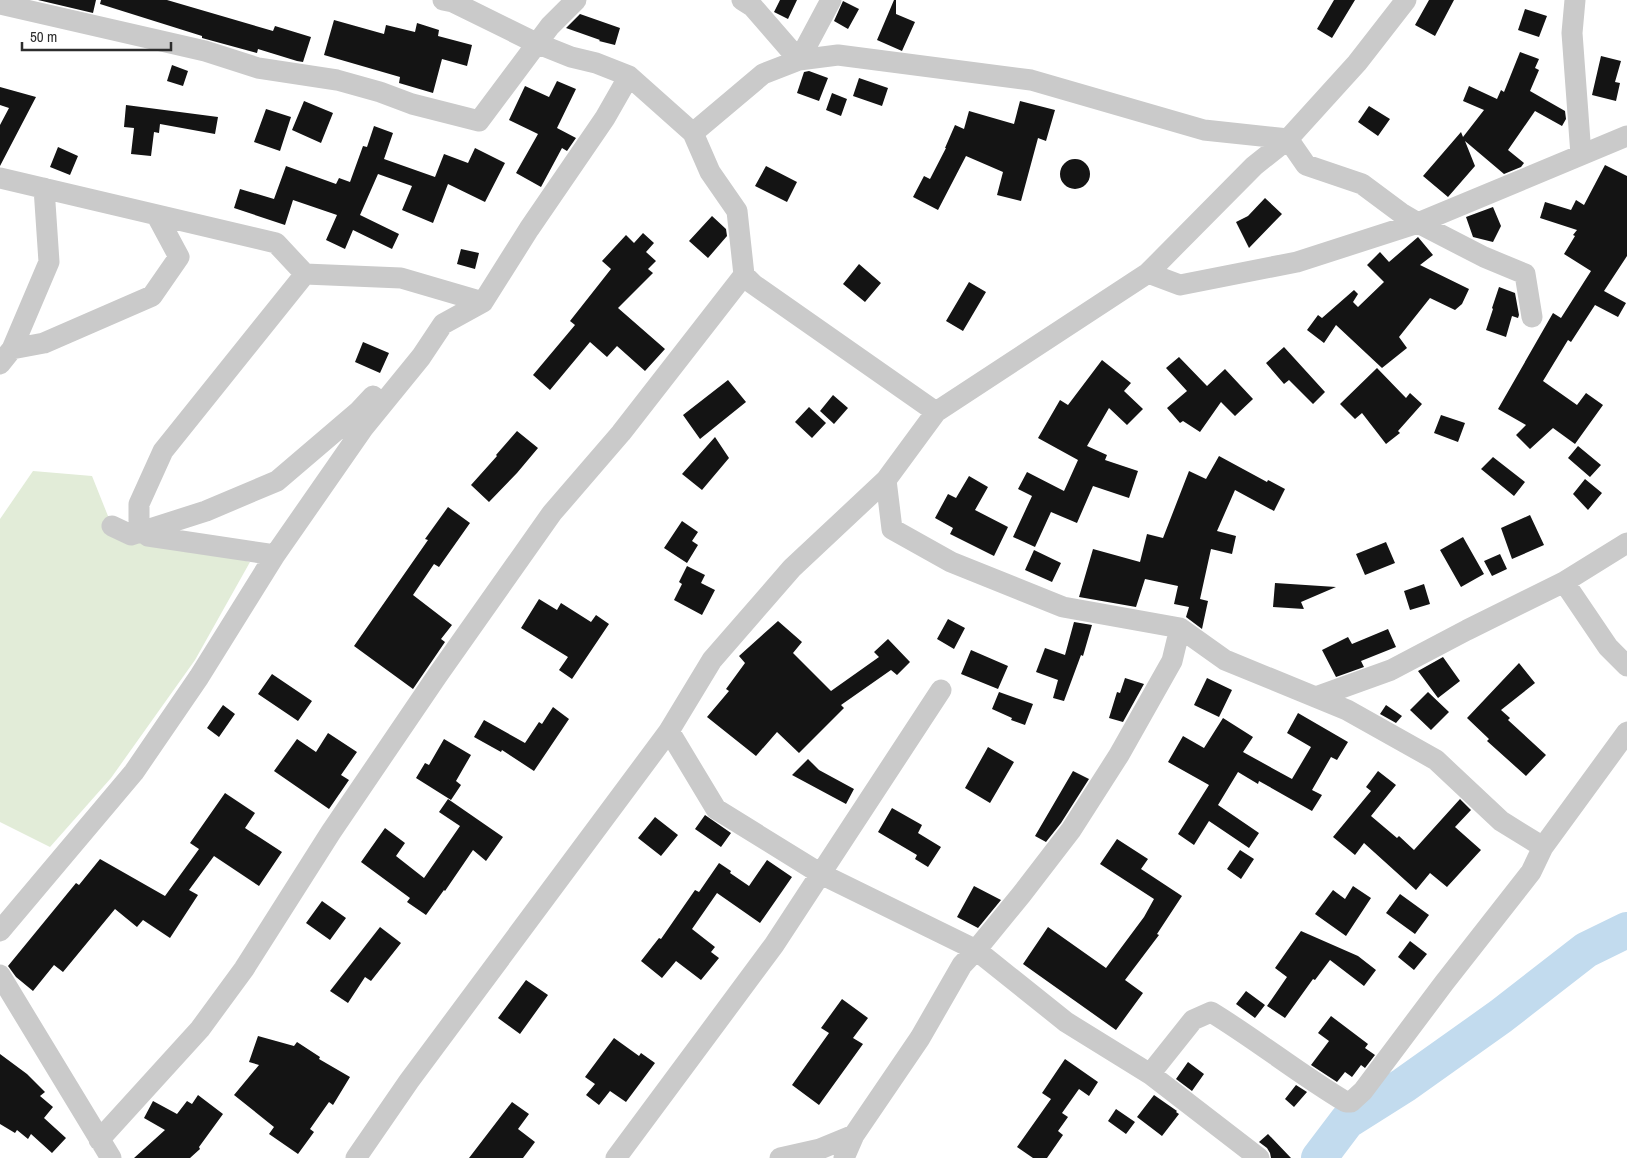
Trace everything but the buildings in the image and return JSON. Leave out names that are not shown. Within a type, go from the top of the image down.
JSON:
[{"type":"street","points":[[444,0],[453,2],[536,44],[630,76],[693,133],[710,172],[737,211],[744,276],[936,412]]},
{"type":"street","points":[[0,4],[205,51],[258,68],[337,80],[380,92],[412,104],[478,121],[550,26],[576,0]]},
{"type":"street","points":[[742,0],[753,7],[799,60]]},
{"type":"street","points":[[799,60],[831,0]]},
{"type":"street","points":[[356,1158],[409,1081],[669,731],[712,660],[792,568],[886,480],[936,412],[1148,273],[1254,166],[1288,138],[1357,63],[1406,0]]},
{"type":"street","points":[[1575,0],[1572,33],[1581,155]]},
{"type":"street","points":[[693,133],[763,74],[799,60],[838,55],[1031,80],[1204,130],[1288,138]]},
{"type":"street","points":[[112,526],[131,534],[206,511],[277,481],[359,411],[443,324],[483,302],[529,229],[605,118],[630,76]]},
{"type":"street","points":[[1148,273],[1180,285],[1297,262],[1418,223],[1627,136]]},
{"type":"street","points":[[1288,138],[1306,165],[1362,184],[1401,213],[1418,223],[1484,257],[1525,274],[1532,317]]},
{"type":"street","points":[[0,178],[276,243],[305,274],[401,278],[483,302]]},
{"type":"street","points":[[6,356],[48,262],[44,188]]},
{"type":"street","points":[[6,356],[44,343],[152,296],[179,257],[158,216]]},
{"type":"street","points":[[275,556],[148,536],[139,521],[139,504],[163,451],[305,274]]},
{"type":"street","points":[[99,1140],[200,1029],[244,969],[331,832],[436,676],[552,513],[621,433],[744,276]]},
{"type":"street","points":[[0,930],[134,772],[199,677],[275,556],[364,427],[420,357],[443,324]]},
{"type":"street","points":[[886,480],[892,529],[951,562],[1063,607],[1180,628],[1225,660],[1347,710],[1436,760],[1501,821],[1543,848]]},
{"type":"street","points":[[1316,697],[1390,670],[1564,582],[1627,543]]},
{"type":"street","points":[[1564,582],[1608,647],[1627,666]]},
{"type":"street","points":[[844,1158],[854,1135],[920,1038],[962,965],[1021,895],[1071,830],[1119,755],[1172,661],[1180,628]]},
{"type":"street","points":[[616,1158],[774,945],[941,690]]},
{"type":"street","points":[[669,731],[716,809],[820,874],[976,950],[1066,1022],[1150,1074],[1259,1158]]},
{"type":"street","points":[[1150,1074],[1193,1020],[1211,1012],[1241,1030],[1313,1083],[1346,1102],[1351,1102],[1363,1091],[1531,872],[1543,848],[1627,732]]},
{"type":"street","points":[[0,975],[111,1158]]},
{"type":"street","points":[[780,1158],[820,1149],[854,1135]]},
{"type":"green space","points":[[33,471],[92,476],[112,526],[250,562],[195,660],[111,778],[50,847],[0,822],[0,519]]},
{"type":"waterway","points":[[1319,1158],[1347,1121],[1404,1085],[1501,1016],[1586,950],[1627,930]]}]
